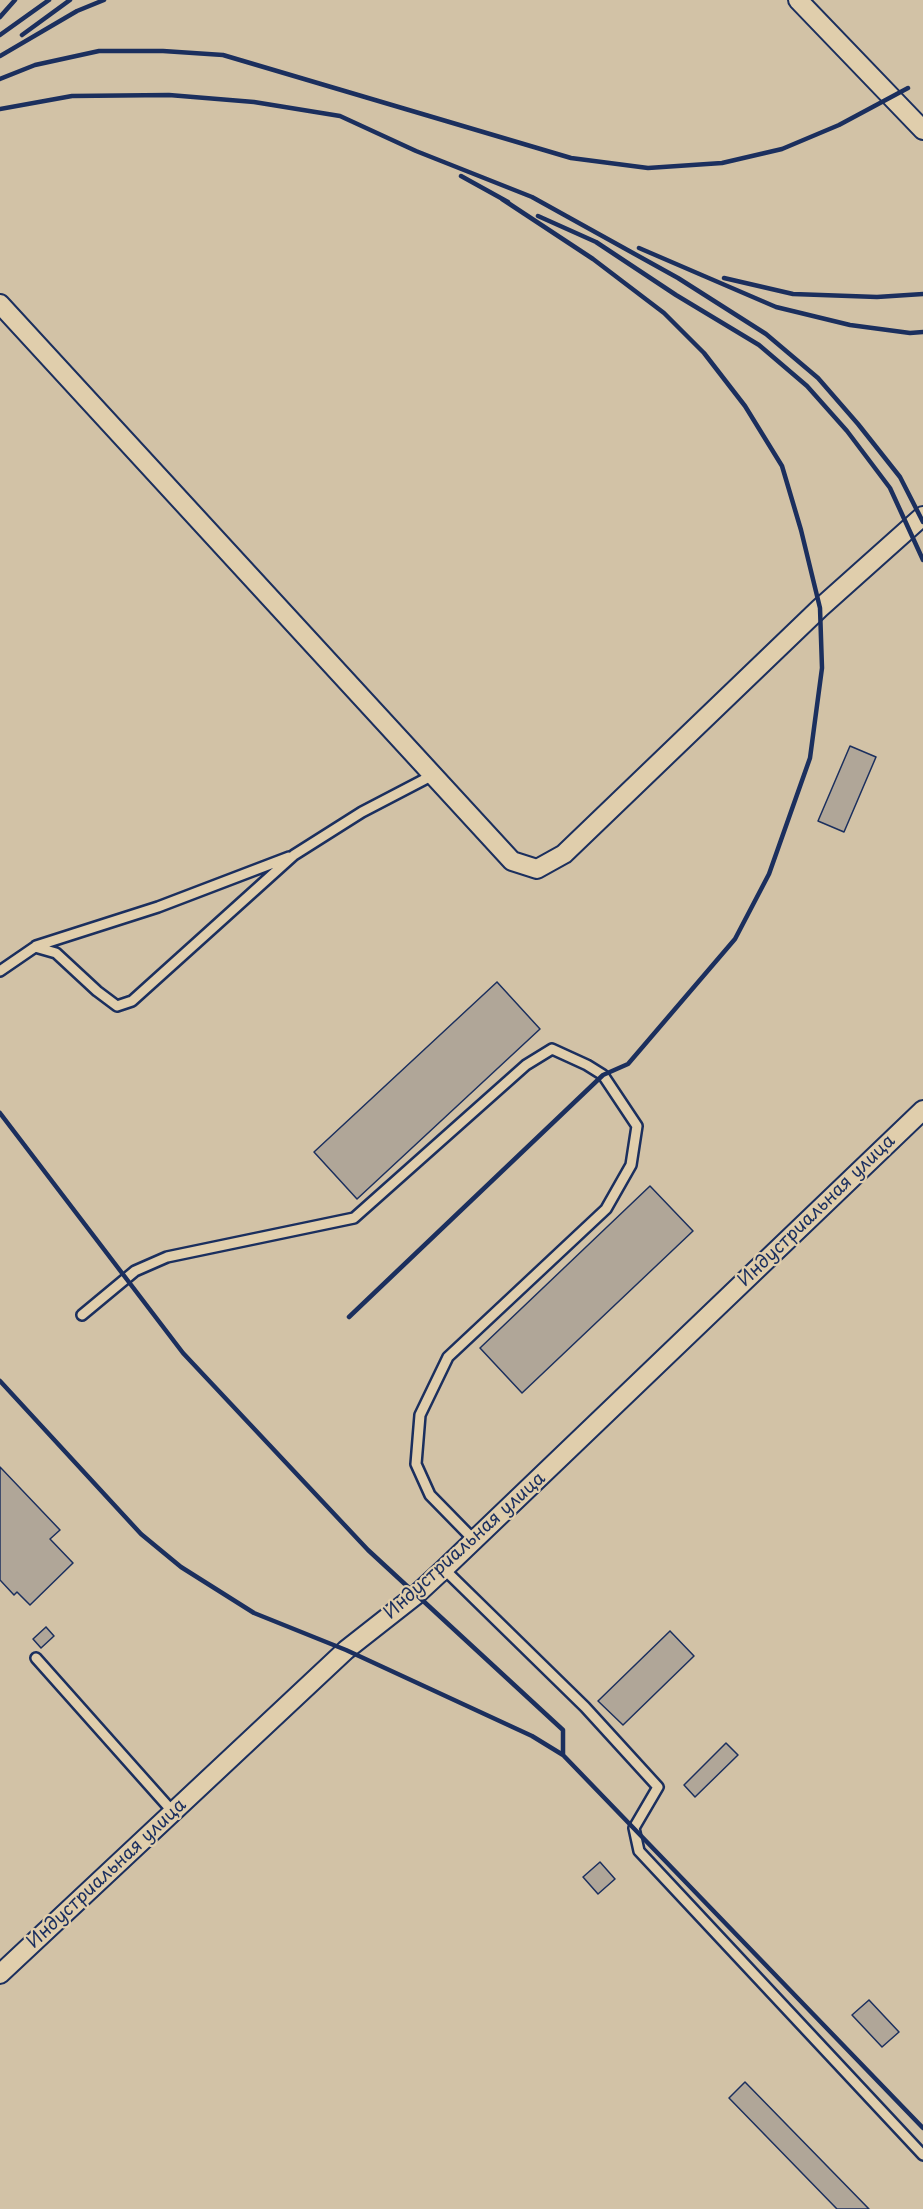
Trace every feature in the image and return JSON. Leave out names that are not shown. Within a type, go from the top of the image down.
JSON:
[{"type":"street","points":[[798,0],[923,130]]},
{"type":"street","points":[[0,304],[512,861],[537,869],[564,854],[820,608],[923,516]]},
{"type":"street","name":"Индустриальная улица","points":[[0,1974],[346,1650],[416,1595],[444,1569],[923,1110]]},
{"type":"lane","points":[[35,947],[56,953],[117,1006],[132,1001],[294,855],[362,812],[433,774]]},
{"type":"lane","points":[[0,971],[35,947],[158,907],[294,855]]},
{"type":"lane","points":[[82,1315],[135,1272],[167,1257],[354,1218],[526,1065],[552,1048],[587,1065],[603,1075],[637,1126],[632,1165],[606,1209],[448,1357],[420,1414],[416,1464],[430,1495],[474,1540]]},
{"type":"lane","points":[[444,1569],[585,1707],[658,1787],[634,1828],[639,1851],[923,2155]]},
{"type":"lane","points":[[36,1658],[173,1812]]},
{"type":"shaded area","points":[[0,0],[923,0],[923,2209],[0,2209]]},
{"type":"building","points":[[850,746],[876,757],[844,832],[818,821]]},
{"type":"building","points":[[497,982],[540,1029],[357,1199],[314,1152]]},
{"type":"building","points":[[650,1186],[693,1231],[522,1393],[480,1348]]},
{"type":"building","points":[[0,1467],[60,1530],[50,1539],[73,1563],[30,1605],[17,1592],[14,1595],[0,1580]]},
{"type":"building","points":[[46,1627],[54,1636],[41,1648],[33,1639]]},
{"type":"building","points":[[670,1631],[694,1656],[623,1725],[598,1701]]},
{"type":"building","points":[[726,1743],[738,1755],[695,1797],[684,1785]]},
{"type":"building","points":[[600,1862],[615,1879],[598,1894],[583,1877]]},
{"type":"building","points":[[869,2000],[899,2032],[882,2047],[852,2015]]},
{"type":"building","points":[[745,2082],[869,2209],[837,2209],[729,2098]]},
{"type":"railway","points":[[0,17],[15,0]]},
{"type":"railway","points":[[0,35],[49,0]]},
{"type":"railway","points":[[22,35],[70,0]]},
{"type":"railway","points":[[0,56],[77,11],[104,0]]},
{"type":"railway","points":[[0,79],[35,65],[99,51],[163,51],[223,55],[571,158],[648,168],[722,163],[782,149],[839,125],[908,88]]},
{"type":"railway","points":[[0,109],[72,96],[169,95],[254,102],[340,116],[416,151],[532,197],[678,278],[766,334],[818,378],[858,424],[900,477],[923,522]]},
{"type":"railway","points":[[461,176],[508,202]]},
{"type":"railway","points":[[349,1317],[603,1075],[628,1064],[735,939],[769,874],[810,758],[822,668],[820,608],[801,530],[782,466],[745,406],[704,353],[664,313],[593,259],[502,199]]},
{"type":"railway","points":[[538,216],[596,242],[676,295],[759,345],[807,386],[847,431],[890,488],[923,560]]},
{"type":"railway","points":[[639,248],[776,307],[850,325],[910,333],[923,332]]},
{"type":"railway","points":[[724,278],[793,294],[877,297],[923,294]]},
{"type":"railway","points":[[0,1113],[183,1353],[368,1550],[563,1730],[563,1755],[923,2128]]},
{"type":"railway","points":[[0,1381],[141,1534],[181,1567],[254,1613],[346,1650],[532,1736],[563,1755]]}]
